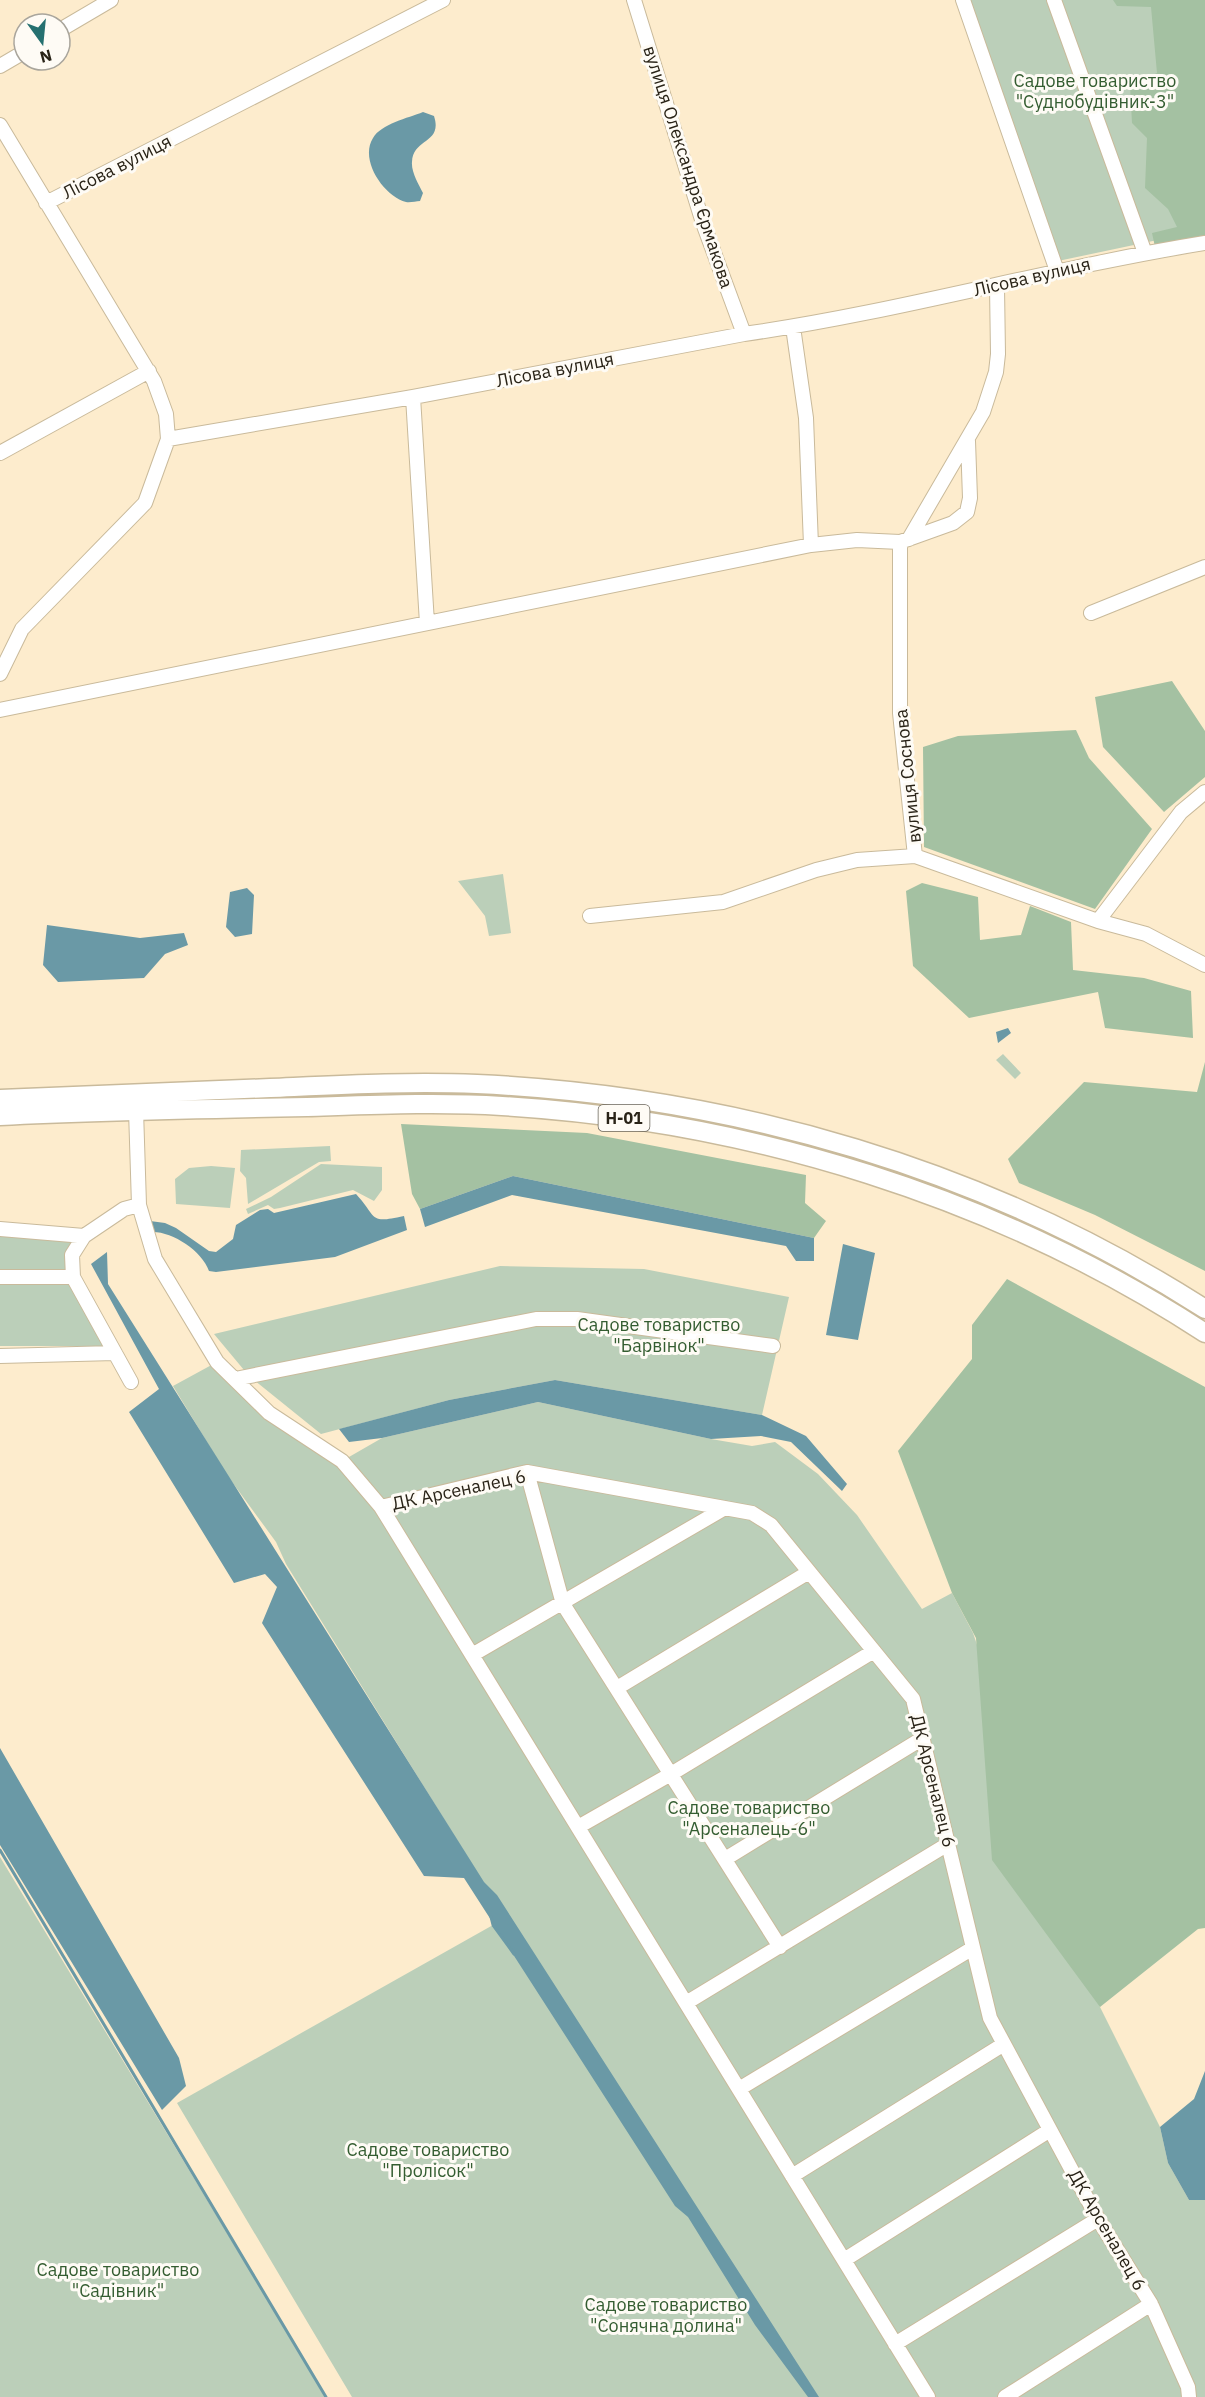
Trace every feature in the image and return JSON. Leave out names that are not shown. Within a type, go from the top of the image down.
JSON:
[{"type":"main road","name":"Н-01","points":[[0,1099],[401,1083],[475,1084],[651,1100],[815,1136],[944,1177],[994,1197],[1094,1244],[1205,1309]]},
{"type":"main road","name":"Н-01","points":[[0,1116],[136,1110],[501,1106],[650,1122],[741,1140],[843,1166],[945,1201],[1033,1237],[1169,1310],[1205,1334]]},
{"type":"street","points":[[72,23],[111,0]]},
{"type":"street","name":"Лісова вулиця","points":[[46,203],[443,0]]},
{"type":"street","name":"вулиця Олександра Єрмакова","points":[[634,0],[702,223],[744,334]]},
{"type":"street","points":[[963,0],[1057,271]]},
{"type":"street","points":[[1054,0],[1145,253]]},
{"type":"street","name":"Лісова вулиця","points":[[0,125],[149,371],[166,414],[168,439],[793,327],[997,287],[1057,271],[1145,253],[1205,243]]},
{"type":"street","points":[[904,541],[968,441],[983,412],[996,372],[997,287]]},
{"type":"street","points":[[793,327],[806,418],[811,545]]},
{"type":"street","points":[[0,453],[149,371]]},
{"type":"street","points":[[412,397],[427,623]]},
{"type":"street","points":[[0,674],[22,629],[145,503],[168,439]]},
{"type":"street","points":[[0,710],[811,545],[858,540],[904,541],[953,523],[967,512],[970,498],[968,441]]},
{"type":"street","name":"вулиця Соснова","points":[[590,916],[723,902],[747,896],[816,870],[857,860],[915,856],[900,713],[904,541]]},
{"type":"street","points":[[1091,613],[1205,567]]},
{"type":"street","points":[[1098,921],[1181,812],[1205,792]]},
{"type":"street","points":[[915,856],[1098,921],[1146,934],[1205,965]]},
{"type":"street","points":[[136,1110],[139,1205],[155,1259],[217,1362],[269,1413],[342,1461],[381,1507],[928,2397]]},
{"type":"street","points":[[131,1382],[73,1277],[72,1255],[84,1236],[124,1209],[139,1205]]},
{"type":"street","points":[[0,1228],[84,1236]]},
{"type":"street","points":[[0,1277],[73,1277]]},
{"type":"street","points":[[235,1379],[536,1319],[577,1319],[774,1346]]},
{"type":"street","points":[[0,1356],[115,1353]]},
{"type":"street","points":[[527,1472],[563,1604],[780,1947]]},
{"type":"street","name":"ДК Арсеналец 6","points":[[381,1507],[527,1472],[752,1513],[771,1525],[913,1699],[990,2018],[1098,2219],[1151,2304],[1188,2387],[1189,2397]]},
{"type":"street","points":[[472,1655],[725,1508]]},
{"type":"street","points":[[617,1688],[809,1572]]},
{"type":"street","points":[[578,1827],[874,1652]]},
{"type":"street","points":[[725,1859],[923,1738]]},
{"type":"street","points":[[686,2003],[948,1844]]},
{"type":"street","points":[[739,2089],[973,1948]]},
{"type":"street","points":[[792,2175],[1004,2044]]},
{"type":"street","points":[[844,2260],[1050,2130]]},
{"type":"street","points":[[895,2344],[1098,2219]]},
{"type":"street","points":[[1005,2397],[1151,2304]]},
{"type":"green space","name":"Садове товариство \"Суднобудівник-3\"","points":[[965,0],[1172,0],[1205,230],[1058,261]]},
{"type":"green space","points":[[1113,0],[1205,0],[1205,238],[1155,247],[1152,233],[1177,227],[1168,209],[1145,188],[1147,138],[1132,123],[1130,85],[1157,73],[1151,7],[1117,6]]},
{"type":"green space","points":[[1172,681],[1205,731],[1205,777],[1164,812],[1103,747],[1095,697]]},
{"type":"green space","points":[[1076,730],[1089,758],[1152,829],[1095,909],[924,847],[923,747],[958,736]]},
{"type":"green space","points":[[503,874],[511,933],[489,936],[485,916],[458,881]]},
{"type":"green space","points":[[922,883],[978,897],[980,940],[1021,935],[1030,906],[1071,922],[1073,970],[1144,978],[1191,991],[1193,1038],[1105,1028],[1098,992],[969,1018],[913,966],[906,891]]},
{"type":"green space","points":[[1003,1054],[1021,1073],[1015,1079],[996,1060]]},
{"type":"green space","points":[[1205,1062],[1205,1271],[1095,1215],[1019,1183],[1008,1159],[1084,1082],[1197,1092]]},
{"type":"green space","points":[[401,1124],[587,1133],[806,1175],[805,1203],[826,1221],[814,1238],[513,1176],[420,1209],[412,1194]]},
{"type":"green space","points":[[330,1146],[331,1161],[319,1162],[248,1204],[246,1178],[240,1171],[241,1150]]},
{"type":"green space","points":[[321,1164],[382,1167],[382,1190],[374,1201],[353,1190],[280,1208],[274,1209],[268,1205],[248,1214],[246,1209],[271,1197]]},
{"type":"green space","points":[[211,1166],[235,1168],[230,1208],[176,1204],[175,1179],[189,1168]]},
{"type":"green space","points":[[0,1225],[74,1235],[73,1277],[111,1346],[0,1346]]},
{"type":"green space","name":"Садове товариство \"Барвінок\"","points":[[500,1266],[644,1269],[789,1297],[762,1415],[555,1380],[449,1400],[321,1434],[249,1376],[214,1334]]},
{"type":"green space","points":[[1007,1279],[1205,1387],[1205,1928],[1198,1929],[1100,2007],[992,1860],[976,1638],[952,1593],[898,1451],[972,1359],[972,1325]]},
{"type":"green space","name":"Садове товариство \"Арсеналець-6\"","points":[[217,1362],[269,1413],[342,1461],[382,1438],[538,1402],[752,1446],[775,1442],[818,1474],[857,1515],[922,1609],[952,1593],[973,1633],[1100,2007],[1160,2127],[1168,2163],[1189,2200],[1205,2200],[1205,2397],[352,2397],[177,2103],[493,1925],[483,1882],[286,1564],[276,1542],[227,1475],[173,1386]]},
{"type":"green space","name":"Садове товариство \"Садівник\"","points":[[0,1857],[326,2397],[0,2397]]},
{"type":"water","points":[[423,112],[434,116],[436,125],[431,137],[417,149],[412,162],[414,174],[423,193],[420,201],[406,202],[390,193],[382,185],[371,166],[369,147],[373,138],[382,129]]},
{"type":"water","points":[[247,888],[254,895],[252,934],[235,937],[226,927],[230,892]]},
{"type":"water","points":[[47,925],[140,938],[184,933],[188,945],[165,954],[144,978],[58,982],[43,965]]},
{"type":"water","points":[[1008,1028],[1011,1033],[998,1043],[996,1032]]},
{"type":"water","points":[[513,1176],[814,1238],[814,1261],[796,1261],[786,1246],[512,1195],[425,1227],[420,1209]]},
{"type":"water","points":[[356,1194],[371,1214],[379,1219],[404,1216],[407,1230],[335,1257],[216,1272],[209,1271],[200,1256],[186,1244],[169,1235],[153,1232],[150,1221],[165,1223],[176,1228],[209,1251],[216,1252],[233,1239],[236,1225],[260,1210],[268,1209],[274,1213]]},
{"type":"water","points":[[843,1244],[875,1253],[858,1340],[826,1335]]},
{"type":"water","points":[[107,1252],[108,1284],[484,1882],[497,1895],[819,2397],[808,2397],[755,2325],[688,2217],[675,2206],[464,1878],[424,1876],[262,1623],[277,1587],[265,1574],[234,1583],[129,1412],[159,1389],[91,1264]]},
{"type":"water","points":[[555,1380],[762,1415],[806,1436],[847,1484],[842,1491],[791,1442],[761,1436],[711,1439],[538,1402],[382,1438],[349,1442],[339,1429],[449,1400]]},
{"type":"water","points":[[0,1748],[179,2058],[186,2086],[162,2110],[0,1845]]},
{"type":"water","points":[[1205,2071],[1205,2200],[1189,2200],[1168,2163],[1160,2127],[1194,2099]]},
{"type":"waterway","points":[[0,1850],[326,2397]]},
{"type":"waterway","points":[[491,1917],[493,1925],[514,1954]]},
{"type":"park label","name":"Садове товариство \"Пролісок\"","points":[[428,2160]]},
{"type":"park label","name":"Садове товариство \"Сонячна долина\"","points":[[666,2315]]}]
